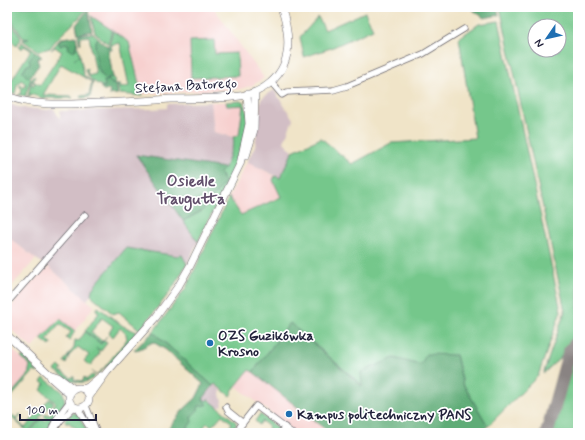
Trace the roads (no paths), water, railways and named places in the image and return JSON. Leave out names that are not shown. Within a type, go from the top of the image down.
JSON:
[{"type":"street","points":[[281,7],[289,41],[287,56],[282,69],[271,82],[282,95],[287,92],[333,90],[347,86],[423,54],[464,29]]},
{"type":"street","name":"Stefana Batorego","points":[[7,96],[19,100],[58,104],[214,98],[255,92],[271,82]]},
{"type":"street","points":[[240,164],[244,160],[250,147],[254,130],[255,92]]},
{"type":"street","points":[[97,433],[86,406],[89,397],[108,372],[156,317],[179,284],[240,164],[249,124],[247,94]]},
{"type":"street","points":[[7,303],[85,215]]},
{"type":"street","points":[[7,335],[49,374],[51,378],[72,391],[88,387],[108,372]]},
{"type":"street","points":[[82,389],[87,392],[89,397]]},
{"type":"street","points":[[72,391],[74,406],[93,433]]},
{"type":"street","points":[[51,433],[52,426],[58,416],[74,406],[86,406]]},
{"type":"street","points":[[235,433],[256,406],[292,433]]},
{"type":"street","points":[[226,407],[228,411],[243,423]]},
{"type":"street","points":[[280,433],[285,427]]},
{"type":"place","name":"OZS Guzikówka Krosno","points":[[210,343]]},
{"type":"place","name":"Kampus politechniczny PANS","points":[[289,414]]},
{"type":"district","name":"Osiedle Traugutta","points":[[191,189]]}]
